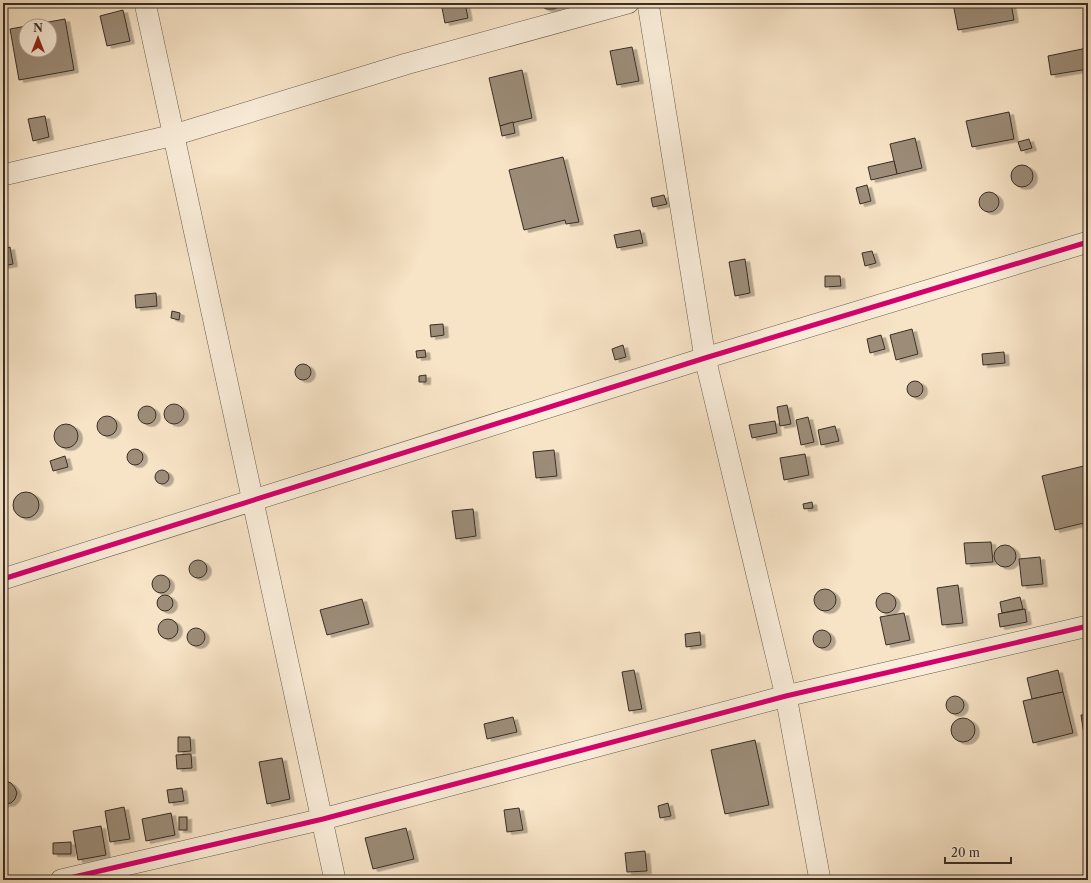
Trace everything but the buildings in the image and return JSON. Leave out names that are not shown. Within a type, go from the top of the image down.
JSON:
[{"type":"street","points":[[145,3],[335,880]]},
{"type":"street","points":[[3,175],[174,135],[406,64],[628,3]]},
{"type":"street","points":[[648,3],[705,358],[786,696],[820,880]]},
{"type":"street","points":[[3,578],[253,501],[705,358],[1088,242]]},
{"type":"street","points":[[61,880],[323,819],[786,696],[1088,626]]},
{"type":"cycle path","points":[[3,579],[705,358],[1088,242]]},
{"type":"cycle path","points":[[61,880],[323,819],[786,696],[1088,626]]}]
